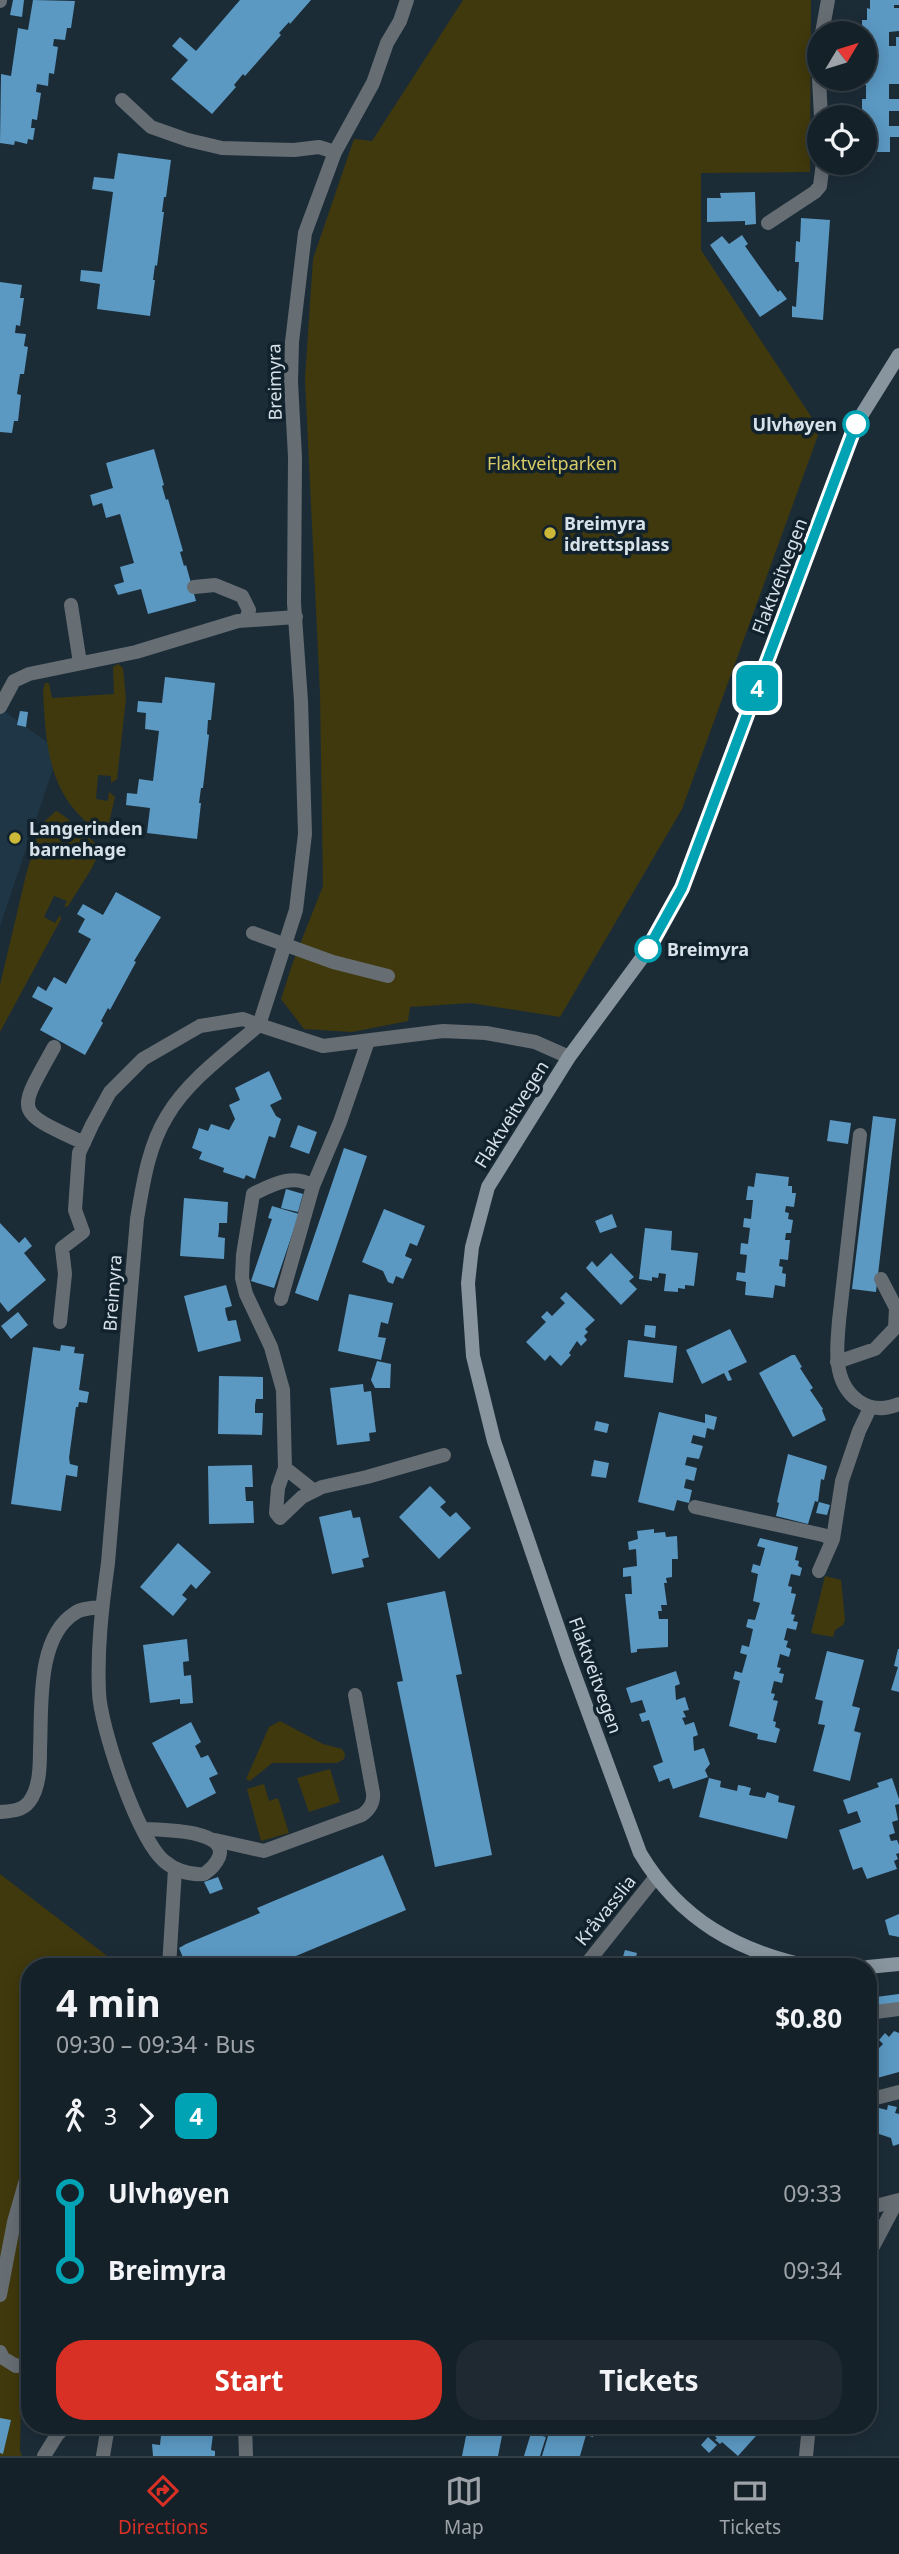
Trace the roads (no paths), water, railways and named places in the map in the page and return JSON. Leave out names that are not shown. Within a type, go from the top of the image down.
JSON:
[{"type":"main road","name":"Flaktveitvegen","points":[[772,1958],[737,1945],[699,1920],[675,1900],[655,1878],[640,1853],[568,1657],[494,1441],[473,1356],[468,1283],[472,1247],[488,1187],[569,1057],[647,951],[682,888],[856,424],[899,355]]},
{"type":"main road","points":[[877,1966],[899,1964]]},
{"type":"street","name":"Breimyra","points":[[175,1869],[157,1853],[132,1806],[108,1743],[99,1695],[102,1607],[108,1563],[136,1219],[145,1172],[160,1129],[177,1100],[259,1025],[296,910],[306,815],[296,617],[293,603],[295,457],[292,342],[306,233],[335,152],[373,83],[387,43],[400,21],[407,0]]},
{"type":"street","points":[[824,21],[828,0]]},
{"type":"street","points":[[122,100],[151,127],[188,140],[222,148],[294,150],[319,147],[335,152]]},
{"type":"street","points":[[768,223],[815,192],[820,186],[821,175]]},
{"type":"street","points":[[194,587],[215,585],[242,596],[249,610],[246,620]]},
{"type":"street","points":[[71,605],[79,663]]},
{"type":"street","points":[[0,708],[7,680],[136,652],[246,620],[296,617]]},
{"type":"street","points":[[253,933],[333,962],[388,976]]},
{"type":"street","points":[[60,1322],[65,1273],[62,1248],[83,1232],[75,1210],[79,1153],[110,1092],[143,1059],[200,1026],[243,1019],[323,1046],[443,1031],[485,1033],[535,1042],[569,1057]]},
{"type":"street","points":[[281,1299],[313,1186],[340,1122],[368,1041]]},
{"type":"street","points":[[54,1047],[29,1091],[28,1108],[33,1117],[43,1124],[84,1143]]},
{"type":"street","points":[[860,1135],[839,1321],[838,1362],[844,1388],[858,1403],[870,1408],[887,1408],[899,1404]]},
{"type":"street","points":[[313,1186],[304,1180],[280,1182],[253,1194],[243,1255],[242,1278],[246,1294],[271,1347],[283,1390],[285,1468],[278,1489],[275,1513],[280,1518],[302,1497],[314,1491],[444,1455]]},
{"type":"street","points":[[838,1362],[874,1349],[895,1328],[896,1308],[881,1279]]},
{"type":"street","points":[[819,1571],[833,1539],[842,1481],[870,1408]]},
{"type":"street","points":[[285,1468],[314,1491]]},
{"type":"street","points":[[695,1507],[833,1539]]},
{"type":"street","points":[[0,1812],[17,1811],[29,1802],[37,1786],[48,1648],[60,1627],[77,1612],[102,1607]]},
{"type":"street","points":[[143,1829],[205,1835],[215,1840],[264,1851],[362,1815],[373,1800],[373,1793],[355,1695]]},
{"type":"street","points":[[170,1958],[175,1869],[204,1874],[218,1860],[220,1852],[215,1840]]},
{"type":"street","name":"Kråvasslia","points":[[591,1958],[655,1878]]},
{"type":"street","points":[[877,2012],[899,2009]]},
{"type":"street","points":[[877,2098],[899,2092]]},
{"type":"street","points":[[0,2295],[21,2198]]},
{"type":"street","points":[[877,2206],[898,2201]]},
{"type":"street","points":[[877,2240],[898,2201]]},
{"type":"street","points":[[0,2352],[3,2358],[16,2366],[21,2365]]},
{"type":"street","points":[[44,2456],[57,2434]]},
{"type":"street","points":[[103,2456],[105,2434]]},
{"type":"street","points":[[245,2434],[246,2456]]},
{"type":"street","points":[[806,2456],[808,2434]]},
{"type":"place","name":"Ulvhøyen","points":[[856,424]]},
{"type":"place","name":"Breimyra idrettsplass","points":[[550,533]]},
{"type":"place","name":"Langerinden barnehage","points":[[15,838]]},
{"type":"place","name":"Breimyra","points":[[648,949]]},
{"type":"park label","name":"Flaktveitparken","points":[[552,463]]}]
